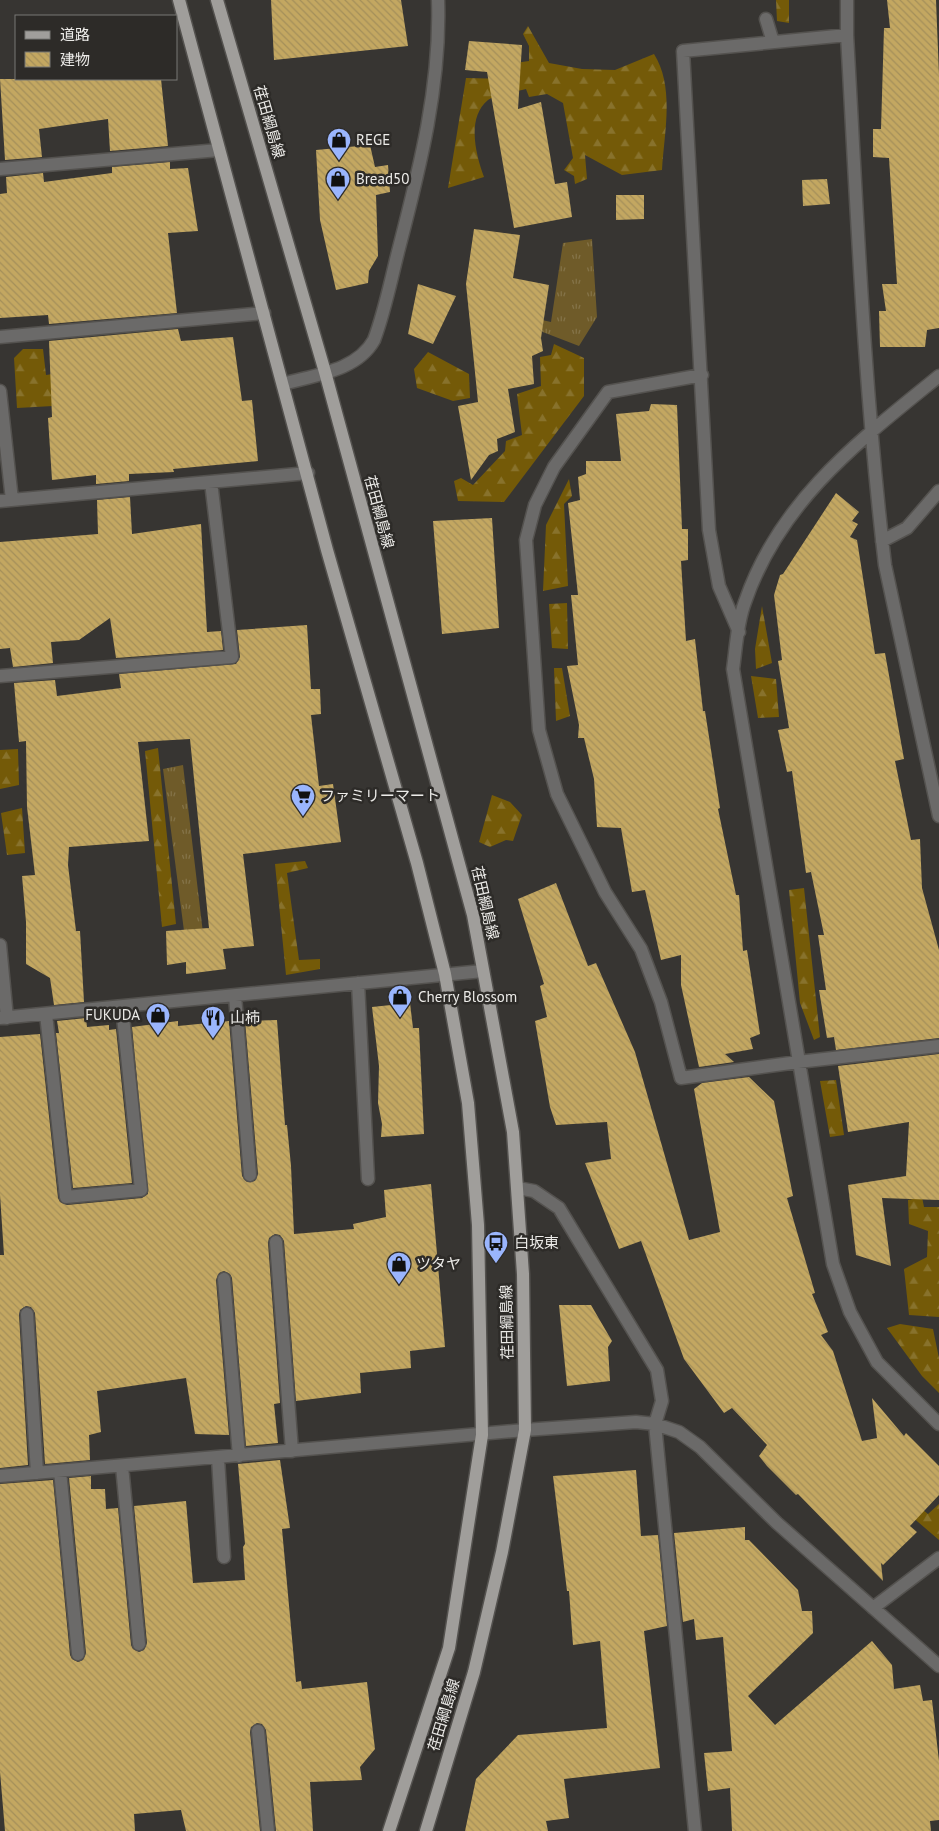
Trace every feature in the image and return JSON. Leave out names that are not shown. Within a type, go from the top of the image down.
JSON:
[{"type":"main road","name":"荏田綱島線","points":[[179,0],[283,384],[417,862],[444,974],[468,1103],[478,1226],[482,1435],[449,1648],[389,1831]]},
{"type":"main road","name":"荏田綱島線","points":[[217,0],[325,372],[473,916],[513,1132],[523,1274],[525,1430],[502,1552],[474,1672],[426,1831]]},
{"type":"street","points":[[283,384],[346,366],[366,352],[376,334],[416,182],[436,73],[439,48],[438,0]]},
{"type":"street","points":[[848,0],[847,35],[871,431],[882,541],[885,565],[935,780],[939,816]]},
{"type":"street","points":[[766,19],[773,42]]},
{"type":"street","points":[[739,632],[719,586],[709,530],[683,51],[847,35]]},
{"type":"street","points":[[0,170],[219,150]]},
{"type":"street","points":[[0,338],[264,313]]},
{"type":"street","points":[[702,375],[608,392],[554,467],[535,505],[526,540],[539,730],[556,794],[605,892],[641,948],[661,1002],[681,1078],[939,1046]]},
{"type":"street","points":[[939,376],[871,431],[836,463],[793,510],[764,557],[744,604],[733,669],[833,1264],[850,1312],[877,1362],[939,1424]]},
{"type":"street","points":[[0,391],[6,500],[308,473]]},
{"type":"street","points":[[0,676],[232,657],[211,482]]},
{"type":"street","points":[[882,541],[907,528],[939,491]]},
{"type":"street","points":[[0,945],[3,1018],[482,971]]},
{"type":"street","points":[[358,983],[368,1179]]},
{"type":"street","points":[[235,996],[250,1175]]},
{"type":"street","points":[[46,1014],[66,1197],[141,1190],[122,1007]]},
{"type":"street","points":[[518,1188],[534,1191],[559,1208],[657,1370],[662,1401],[655,1424],[695,1831]]},
{"type":"street","points":[[276,1242],[292,1452]]},
{"type":"street","points":[[224,1279],[239,1456]]},
{"type":"street","points":[[27,1314],[37,1473]]},
{"type":"street","points":[[0,1476],[292,1452],[525,1430],[636,1422],[655,1424],[679,1432],[700,1447],[777,1523],[939,1666]]},
{"type":"street","points":[[218,1458],[224,1557]]},
{"type":"street","points":[[122,1466],[139,1644]]},
{"type":"street","points":[[60,1471],[78,1654]]},
{"type":"street","points":[[873,1608],[939,1558]]},
{"type":"street","points":[[258,1731],[268,1831]]},
{"type":"green space","points":[[776,0],[789,0],[789,23],[777,21]]},
{"type":"green space","points":[[528,26],[549,63],[582,69],[615,70],[654,54],[664,81],[666,96],[667,111],[662,170],[622,175],[585,155],[587,179],[575,184],[574,176],[564,170],[573,158],[563,103],[547,94],[529,97],[526,89],[492,98],[481,108],[475,126],[475,137],[478,158],[484,177],[448,188],[466,78],[513,79],[515,63],[529,61],[529,46],[523,34]]},
{"type":"green space","points":[[592,239],[597,317],[579,346],[509,319],[510,313],[551,322],[563,243]]},
{"type":"green space","points":[[554,344],[584,358],[584,396],[504,502],[458,501],[454,481],[461,478],[473,485],[505,451],[506,441],[522,435],[517,394],[541,386],[540,357],[551,355]]},
{"type":"green space","points":[[23,349],[43,349],[46,375],[53,374],[53,406],[17,408],[14,358]]},
{"type":"green space","points":[[428,352],[469,374],[470,398],[453,401],[417,388],[414,369]]},
{"type":"green space","points":[[569,479],[572,496],[564,504],[568,586],[543,591],[546,525]]},
{"type":"green space","points":[[567,603],[568,649],[552,648],[549,604]]},
{"type":"green space","points":[[762,606],[772,663],[756,669],[755,649]]},
{"type":"green space","points":[[554,668],[562,668],[570,716],[556,721]]},
{"type":"green space","points":[[751,676],[776,679],[779,717],[758,718]]},
{"type":"green space","points":[[158,748],[176,924],[162,927],[145,751]]},
{"type":"green space","points":[[18,749],[19,785],[0,789],[0,750]]},
{"type":"green space","points":[[183,765],[205,950],[187,954],[163,769]]},
{"type":"green space","points":[[492,795],[510,802],[522,815],[513,841],[506,840],[490,847],[479,842]]},
{"type":"green space","points":[[22,808],[25,853],[7,855],[1,813]]},
{"type":"green space","points":[[305,861],[308,868],[287,873],[299,960],[320,959],[320,969],[286,975],[275,864]]},
{"type":"green space","points":[[804,888],[820,1037],[814,1040],[800,1003],[789,890]]},
{"type":"green space","points":[[836,1080],[844,1135],[830,1137],[820,1081]]},
{"type":"green space","points":[[922,1197],[924,1207],[939,1207],[939,1317],[909,1315],[904,1269],[927,1257],[928,1231],[909,1224],[908,1200]]},
{"type":"green space","points":[[900,1324],[933,1329],[939,1358],[939,1393],[922,1376],[887,1328]]},
{"type":"green space","points":[[882,1477],[928,1514],[939,1504],[939,1540],[875,1485]]},
{"type":"building","points":[[271,0],[401,0],[408,46],[274,60]]},
{"type":"building","points":[[887,0],[936,0],[939,75],[939,328],[927,330],[925,347],[880,347],[879,311],[886,311],[882,284],[897,284],[889,158],[873,157],[873,129],[881,129],[884,28],[890,28]]},
{"type":"building","points":[[469,41],[522,45],[518,109],[541,102],[555,184],[567,182],[572,217],[514,228],[487,72],[465,70]]},
{"type":"building","points":[[0,79],[161,80],[168,146],[110,151],[108,119],[39,129],[42,157],[5,160]]},
{"type":"building","points":[[370,145],[375,167],[388,165],[390,192],[376,195],[378,256],[369,271],[368,283],[336,290],[320,220],[316,150]]},
{"type":"building","points":[[170,162],[170,169],[188,168],[198,231],[168,233],[177,313],[49,324],[48,315],[0,318],[0,194],[7,193],[6,177],[43,173],[44,182],[112,173],[112,167]]},
{"type":"building","points":[[827,179],[830,204],[803,206],[802,180]]},
{"type":"building","points":[[616,195],[644,195],[644,219],[616,220]]},
{"type":"building","points":[[474,229],[520,235],[513,278],[549,285],[541,338],[543,351],[532,356],[534,384],[508,389],[515,432],[497,439],[498,451],[489,455],[471,480],[458,406],[478,402],[466,284]]},
{"type":"building","points":[[418,284],[456,296],[433,344],[408,334]]},
{"type":"building","points":[[178,329],[181,341],[233,337],[242,401],[252,400],[258,461],[173,469],[174,472],[129,474],[129,481],[96,484],[96,475],[52,480],[48,418],[52,417],[49,341]]},
{"type":"building","points":[[651,404],[677,405],[682,529],[688,529],[688,560],[681,561],[686,641],[695,639],[703,711],[705,711],[720,808],[718,809],[736,895],[739,895],[743,951],[747,950],[760,1034],[750,1038],[753,1049],[725,1054],[734,1062],[699,1067],[681,985],[681,955],[661,960],[645,890],[632,892],[621,828],[597,827],[594,779],[584,738],[578,738],[579,725],[567,666],[578,665],[571,595],[578,595],[568,503],[580,500],[578,477],[586,474],[586,461],[621,461],[616,414],[649,411]]},
{"type":"building","points":[[836,493],[859,512],[852,521],[858,524],[850,537],[857,540],[875,654],[885,653],[904,759],[895,761],[911,840],[920,839],[922,888],[939,950],[939,1038],[836,1050],[834,1037],[827,1038],[819,990],[826,990],[818,935],[824,935],[811,872],[806,873],[792,771],[787,772],[778,730],[789,728],[778,661],[782,660],[774,595],[780,575],[783,574]]},
{"type":"building","points":[[130,497],[132,534],[201,524],[207,632],[221,631],[223,650],[116,658],[110,618],[79,640],[51,642],[53,663],[13,667],[10,648],[0,649],[0,542],[98,534],[97,500]]},
{"type":"building","points":[[492,518],[499,628],[442,634],[433,521]]},
{"type":"building","points":[[307,625],[311,689],[320,689],[321,714],[311,715],[319,786],[333,784],[341,842],[243,854],[254,946],[223,949],[226,969],[186,974],[186,962],[167,965],[166,931],[209,928],[190,739],[138,742],[149,841],[69,847],[68,865],[76,931],[80,931],[84,1002],[54,1005],[50,978],[26,964],[26,922],[22,876],[35,875],[27,807],[26,741],[19,742],[14,683],[55,680],[57,696],[121,688],[119,674],[236,664],[240,657],[237,630]]},
{"type":"building","points":[[556,883],[588,966],[596,963],[635,1052],[689,1240],[720,1232],[694,1089],[702,1083],[749,1077],[774,1101],[793,1196],[787,1198],[815,1293],[812,1294],[828,1332],[821,1335],[833,1351],[862,1441],[877,1438],[872,1398],[904,1436],[906,1433],[939,1466],[939,1495],[910,1526],[917,1532],[883,1565],[881,1563],[883,1581],[798,1494],[796,1495],[767,1466],[759,1456],[767,1445],[732,1408],[724,1413],[684,1359],[641,1241],[619,1249],[585,1163],[611,1159],[607,1122],[556,1125],[550,1107],[535,1021],[547,1017],[540,986],[544,984],[518,899]]},
{"type":"building","points":[[410,1003],[413,1028],[419,1028],[424,1134],[381,1137],[382,1124],[378,1103],[379,1066],[372,1007]]},
{"type":"building","points":[[86,1018],[87,1027],[109,1025],[109,1030],[116,1029],[132,1183],[73,1188],[56,1033],[59,1033],[57,1021]]},
{"type":"building","points":[[277,1020],[285,1125],[287,1125],[291,1166],[294,1234],[354,1229],[353,1224],[386,1217],[384,1190],[431,1184],[445,1347],[410,1351],[411,1368],[360,1373],[361,1393],[296,1401],[284,1241],[280,1235],[275,1234],[269,1238],[268,1243],[280,1403],[274,1404],[278,1443],[246,1446],[232,1278],[230,1274],[224,1271],[219,1273],[216,1280],[229,1435],[195,1434],[186,1378],[97,1391],[101,1432],[89,1435],[90,1460],[45,1464],[35,1313],[31,1307],[26,1306],[20,1310],[19,1315],[28,1465],[0,1468],[0,1255],[4,1255],[0,1195],[0,1037],[40,1034],[58,1198],[60,1202],[67,1205],[142,1198],[148,1194],[132,1027],[178,1021],[178,1026],[229,1021],[242,1176],[247,1182],[255,1181],[258,1174],[245,1021]]},
{"type":"building","points":[[939,1054],[939,1200],[882,1198],[891,1266],[856,1255],[848,1185],[906,1176],[909,1122],[848,1132],[838,1066]]},
{"type":"building","points":[[559,1305],[591,1305],[612,1341],[608,1347],[610,1381],[567,1386]]},
{"type":"building","points":[[280,1460],[290,1528],[282,1529],[296,1682],[301,1681],[302,1689],[367,1682],[375,1749],[360,1767],[362,1780],[310,1782],[313,1831],[276,1831],[266,1730],[262,1724],[257,1723],[251,1727],[250,1732],[260,1831],[186,1831],[181,1810],[134,1814],[135,1831],[5,1831],[0,1772],[0,1484],[53,1480],[70,1655],[72,1659],[78,1662],[83,1660],[86,1653],[69,1478],[91,1476],[91,1489],[105,1489],[106,1509],[118,1508],[131,1645],[133,1649],[139,1652],[144,1650],[147,1643],[134,1506],[186,1501],[193,1583],[245,1580],[243,1547],[245,1544],[238,1464]]},
{"type":"building","points":[[636,1470],[641,1536],[658,1535],[667,1626],[644,1631],[660,1768],[564,1779],[569,1818],[546,1821],[548,1831],[465,1831],[476,1779],[518,1735],[607,1728],[600,1641],[573,1645],[569,1591],[567,1591],[553,1476]]},
{"type":"building","points":[[745,1527],[745,1540],[749,1540],[798,1590],[802,1611],[812,1611],[813,1633],[748,1696],[775,1725],[872,1641],[892,1665],[894,1689],[920,1685],[923,1701],[932,1700],[939,1761],[939,1820],[930,1821],[931,1831],[732,1831],[730,1788],[708,1791],[704,1753],[732,1751],[723,1637],[696,1640],[694,1619],[683,1622],[674,1533]]},
{"type":"place","name":"REGE","points":[[339,161]]},
{"type":"place","name":"Bread50","points":[[338,200]]},
{"type":"place","name":"ファミリーマート","points":[[303,817]]},
{"type":"place","name":"Cherry Blossom","points":[[400,1018]]},
{"type":"place","name":"FUKUDA","points":[[158,1036]]},
{"type":"place","name":"山柿","points":[[213,1039]]},
{"type":"place","name":"白坂東","points":[[496,1264]]},
{"type":"place","name":"ツタヤ","points":[[399,1285]]}]
